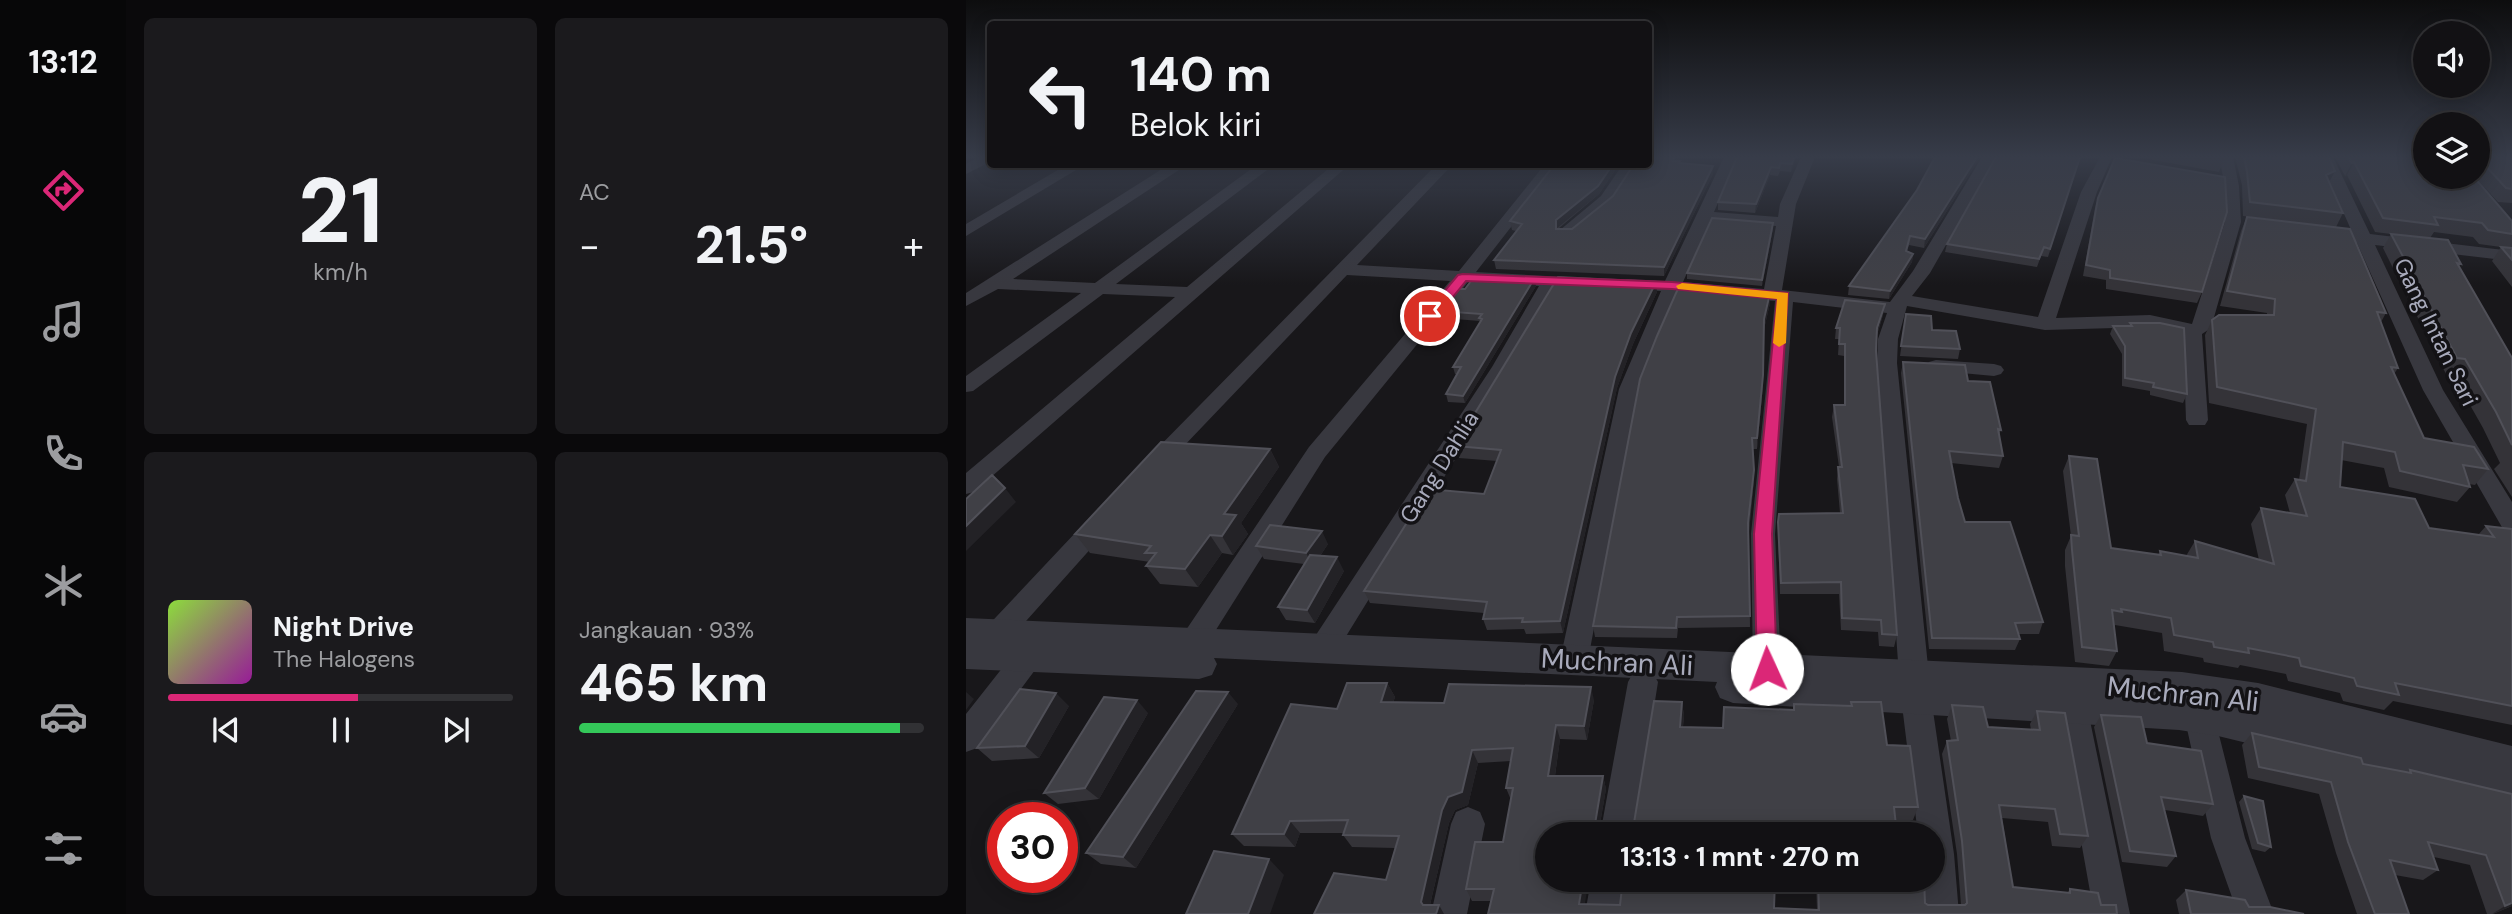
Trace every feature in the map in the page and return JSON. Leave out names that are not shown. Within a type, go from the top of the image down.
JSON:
[{"type":"street","points":[[966,231],[1019,200]]},
{"type":"street","points":[[966,301],[1125,200]]},
{"type":"street","points":[[966,386],[1218,200]]},
{"type":"street","points":[[966,486],[1302,200]]},
{"type":"street","points":[[1135,484],[1412,200]]},
{"type":"street","points":[[1192,644],[1306,468],[1525,200]]},
{"type":"street","points":[[1566,233],[1606,200]]},
{"type":"street","points":[[1574,660],[1629,390],[1672,285],[1712,200]]},
{"type":"street","points":[[1767,669],[1763,534],[1778,295],[1790,200]]},
{"type":"street","points":[[1941,914],[1937,854],[1915,686],[1901,363],[1888,339],[1898,304],[1922,273],[1963,200]]},
{"type":"street","points":[[2045,324],[2086,200]]},
{"type":"street","points":[[1344,270],[1463,278],[1672,285],[1898,304],[2045,324],[2150,321],[2192,330],[2203,325],[2240,223],[2232,200]]},
{"type":"street","name":"Gang Intan Sari","points":[[2346,200],[2433,390],[2512,523]]},
{"type":"street","points":[[1705,216],[1785,222]]},
{"type":"street","points":[[2340,236],[2512,256]]},
{"type":"street","name":"Gang Dahlia","points":[[1322,650],[1502,367],[1551,281]]},
{"type":"street","points":[[966,283],[1193,293]]},
{"type":"street","points":[[2192,330],[2197,420]]},
{"type":"street","points":[[1901,363],[1994,370]]},
{"type":"street","points":[[977,643],[1116,504]]},
{"type":"street","name":"Muchran Ali","points":[[977,643],[1192,644],[1767,669],[2072,706],[2199,715],[2512,788]]},
{"type":"street","name":"Muchran Ali","points":[[977,643],[1028,657],[1643,682],[2182,688],[2258,699],[2512,764]]},
{"type":"street","points":[[966,738],[1028,657]]},
{"type":"street","points":[[1619,822],[1643,682]]},
{"type":"street","points":[[2072,706],[2112,914]]},
{"type":"street","points":[[2199,715],[2228,838],[2256,914]]},
{"type":"street","points":[[1449,914],[1468,824]]},
{"type":"street","points":[[1603,914],[1607,892]]},
{"type":"building","points":[[1527,200],[1581,200],[1556,220],[1556,229],[1572,229],[1608,200],[1697,200],[1664,267],[1494,260],[1522,224],[1510,221]]},
{"type":"building","points":[[1719,200],[1758,200],[1756,204],[1718,202]]},
{"type":"building","points":[[1910,200],[1950,200],[1925,239],[1910,236],[1906,251],[1913,254],[1890,291],[1849,286]]},
{"type":"building","points":[[1972,200],[2066,200],[2050,249],[2044,247],[2039,259],[1947,244]]},
{"type":"building","points":[[2098,200],[2226,200],[2227,212],[2202,292],[2110,278],[2110,270],[2086,265]]},
{"type":"building","points":[[2250,200],[2337,200],[2343,213],[2250,202]]},
{"type":"building","points":[[2373,200],[2494,200],[2512,221],[2512,234],[2488,230],[2482,223],[2434,217],[2438,225],[2383,218]]},
{"type":"building","points":[[2247,217],[2350,229],[2386,313],[2377,312],[2398,368],[2391,367],[2424,438],[2474,447],[2488,469],[2463,465],[2470,487],[2400,471],[2395,452],[2343,442],[2340,487],[2415,499],[2429,528],[2494,537],[2486,526],[2512,529],[2512,706],[2395,683],[2399,695],[2357,686],[2354,678],[2301,666],[2299,658],[2248,648],[2249,653],[2214,647],[2213,642],[2174,635],[2171,618],[2121,609],[2122,612],[2112,610],[2117,651],[2082,647],[2071,535],[2079,536],[2069,456],[2097,459],[2111,548],[2161,555],[2160,551],[2198,558],[2195,541],[2274,564],[2261,508],[2307,516],[2295,479],[2306,481],[2316,409],[2217,387],[2212,320],[2219,315],[2274,315],[2275,299],[2227,291]]},
{"type":"building","points":[[1712,218],[1773,223],[1762,280],[1687,273]]},
{"type":"building","points":[[2391,234],[2448,240],[2461,264],[2457,263],[2512,358],[2512,445],[2465,359],[2457,358]]},
{"type":"building","points":[[2501,247],[2512,248],[2512,260]]},
{"type":"building","points":[[1474,277],[1534,279],[1463,396],[1446,394],[1461,367],[1453,367],[1482,319],[1479,318],[1482,314],[1440,311],[1458,289],[1465,289]]},
{"type":"building","points":[[1558,277],[1656,282],[1631,333],[1615,377],[1560,621],[1483,619],[1487,602],[1364,591],[1428,489],[1484,494],[1501,450],[1455,446]]},
{"type":"building","points":[[1680,284],[1770,293],[1764,319],[1763,375],[1757,438],[1752,438],[1754,470],[1748,523],[1750,616],[1677,617],[1676,628],[1593,626],[1640,379]]},
{"type":"building","points":[[1845,300],[1885,304],[1877,328],[1876,351],[1897,635],[1882,634],[1881,620],[1842,618],[1841,582],[1781,583],[1779,514],[1843,513],[1838,467],[1842,467],[1834,405],[1845,405],[1845,344],[1839,344],[1840,328],[1836,328]]},
{"type":"building","points":[[1906,314],[1931,316],[1932,330],[1956,331],[1960,349],[1901,346]]},
{"type":"building","points":[[2130,323],[2160,323],[2184,328],[2187,394],[2153,387],[2154,383],[2125,378],[2125,346],[2113,326],[2132,326]]},
{"type":"building","points":[[1903,362],[1965,365],[1968,381],[1990,382],[2001,430],[1998,429],[2003,456],[1949,451],[1965,522],[2010,522],[2043,622],[2015,623],[2020,639],[1932,638]]},
{"type":"building","points":[[1161,442],[1270,449],[1224,514],[1236,515],[1222,536],[1210,535],[1185,569],[1146,566],[1156,553],[1145,553],[1151,546],[1075,534]]},
{"type":"building","points":[[992,475],[1005,488],[966,526],[966,499]]},
{"type":"building","points":[[1270,525],[1322,531],[1306,553],[1256,546]]},
{"type":"building","points":[[1310,555],[1337,557],[1307,610],[1278,607]]},
{"type":"building","points":[[1347,683],[1387,683],[1381,702],[1444,703],[1449,684],[1591,687],[1584,726],[1556,725],[1548,776],[1603,776],[1595,822],[1535,822],[1535,892],[1581,892],[1579,904],[1620,905],[1622,892],[1775,892],[1774,908],[1819,910],[1818,892],[1925,892],[1925,903],[1928,905],[1965,905],[1962,841],[1947,741],[1958,740],[1952,705],[1983,707],[1988,727],[2040,730],[2037,711],[2065,713],[2088,836],[2060,834],[2055,809],[1999,805],[2013,887],[2098,893],[2101,905],[2116,905],[2117,914],[1488,914],[1494,889],[1466,889],[1475,842],[1503,842],[1513,788],[1506,788],[1513,748],[1472,750],[1462,792],[1448,797],[1442,810],[1421,902],[1423,905],[1439,905],[1436,914],[1314,914],[1334,873],[1386,880],[1399,836],[1343,835],[1348,820],[1290,821],[1284,834],[1232,834],[1291,704],[1337,709]]},
{"type":"building","points":[[1020,689],[1056,693],[1025,746],[977,748]]},
{"type":"building","points":[[1196,691],[1228,692],[1123,857],[1086,853]]},
{"type":"building","points":[[1104,697],[1137,700],[1085,788],[1044,793]]},
{"type":"building","points":[[1654,701],[1682,702],[1680,727],[1723,728],[1724,707],[1794,710],[1794,704],[1852,706],[1851,702],[1881,702],[1887,745],[1910,746],[1918,807],[1894,807],[1896,822],[1634,822]]},
{"type":"building","points":[[2101,715],[2141,717],[2147,743],[2201,751],[2213,804],[2161,797],[2176,856],[2130,851]]},
{"type":"building","points":[[2252,733],[2361,758],[2363,764],[2411,773],[2410,770],[2512,794],[2512,903],[2505,906],[2486,855],[2428,842],[2438,870],[2390,860],[2409,914],[2375,914],[2348,842],[2331,782],[2259,767]]},
{"type":"building","points":[[2244,796],[2263,801],[2271,847],[2258,843]]},
{"type":"building","points":[[1214,851],[1269,859],[1248,914],[1186,914]]},
{"type":"building","points":[[2186,890],[2245,900],[2249,907],[2270,907],[2304,914],[2191,914]]},
{"type":"slow traffic","points":[[1682,286],[1784,296],[1779,343]]},
{"type":"route","points":[[1430,316],[1463,278],[1672,285],[1784,296],[1764,509],[1767,669]]}]
